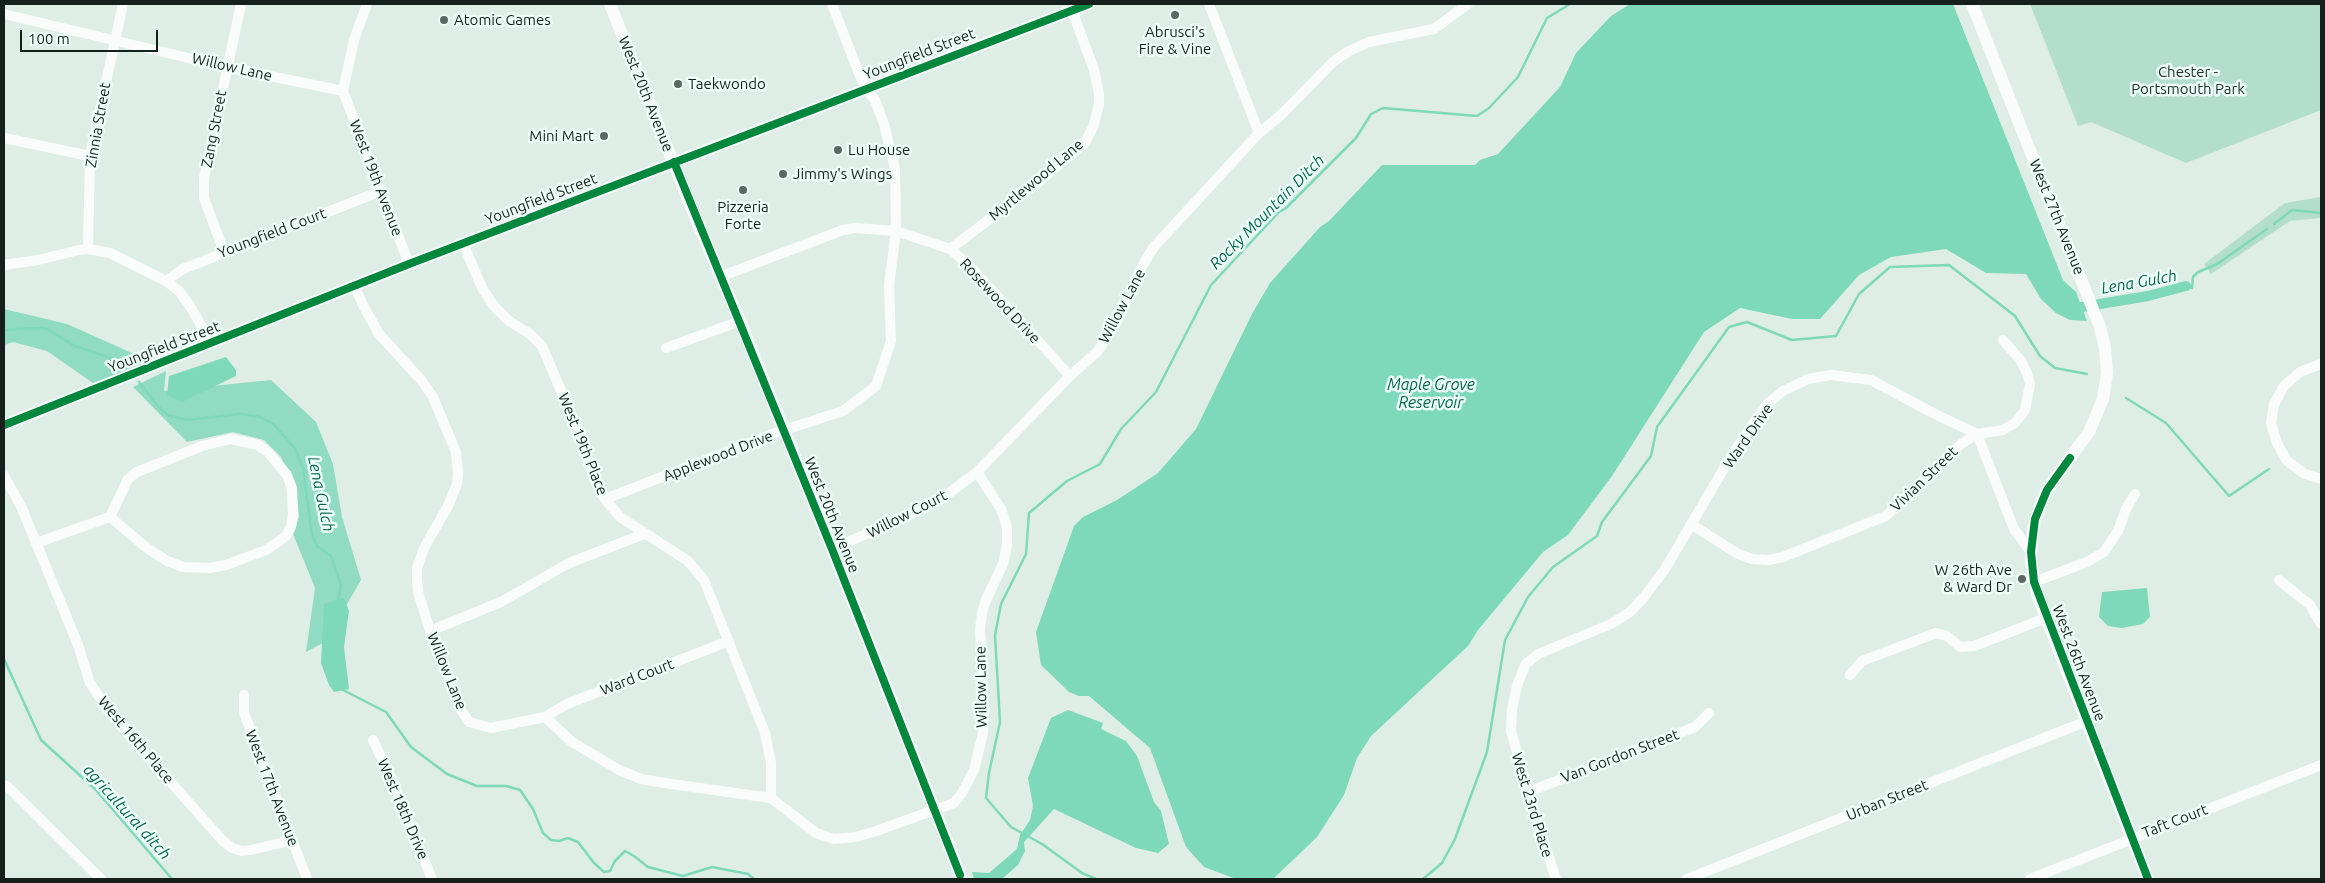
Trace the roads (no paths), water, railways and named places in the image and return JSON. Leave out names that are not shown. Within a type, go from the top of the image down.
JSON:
[{"type":"street","name":"Zinnia Street","points":[[88,249],[90,156],[123,4]]},
{"type":"street","name":"Zang Street","points":[[224,252],[204,198],[204,178],[226,66],[241,4]]},
{"type":"street","points":[[343,91],[354,40],[367,4]]},
{"type":"street","name":"West 20th Avenue","points":[[610,4],[699,228],[722,276],[783,432],[832,549],[961,877]]},
{"type":"street","name":"Applewood Drive","points":[[605,499],[775,433],[783,432],[843,411],[876,386],[891,341],[889,285],[896,231],[897,184],[894,163],[884,124],[875,100],[866,89],[832,4]]},
{"type":"street","name":"Youngfield Street","points":[[4,425],[463,243],[1090,4]]},
{"type":"street","points":[[1209,4],[1258,133]]},
{"type":"street","name":"Willow Lane","points":[[355,287],[379,334],[422,380],[433,396],[456,452],[458,473],[453,495],[424,548],[417,568],[418,592],[430,631],[461,710],[469,722],[491,728],[545,717],[560,732],[586,752],[619,770],[641,779],[771,798],[816,833],[834,839],[869,833],[954,803],[962,793],[974,770],[983,733],[984,712],[980,629],[986,600],[1002,564],[1007,546],[1007,528],[1001,509],[977,472],[1070,376],[1098,351],[1117,322],[1140,270],[1153,248],[1258,133],[1280,116],[1334,61],[1349,50],[1379,39],[1434,29],[1468,4]]},
{"type":"street","name":"West 27th Avenue","points":[[1972,4],[2100,327],[2107,364],[2103,399],[2089,432],[2070,458]]},
{"type":"street","name":"Myrtlewood Lane","points":[[950,249],[1040,181],[1085,143],[1093,127],[1099,105],[1099,94],[1094,70],[1072,10]]},
{"type":"street","name":"Willow Lane","points":[[4,14],[115,38],[226,66],[343,91]]},
{"type":"street","name":"West 19th Avenue","points":[[343,91],[409,264]]},
{"type":"street","points":[[4,138],[90,156]]},
{"type":"street","name":"Youngfield Court","points":[[166,281],[183,269],[381,191]]},
{"type":"street","name":"Rosewood Drive","points":[[722,276],[843,230],[856,228],[896,231],[950,249],[970,266],[1070,376]]},
{"type":"street","name":"West 19th Place","points":[[463,243],[482,288],[494,306],[542,346],[576,426],[595,481],[605,499],[620,517],[644,534],[688,560],[700,574],[709,589],[769,748],[773,783],[771,798]]},
{"type":"street","points":[[4,265],[88,249],[110,253],[166,281],[179,291],[190,306],[211,343]]},
{"type":"street","points":[[666,348],[740,321]]},
{"type":"street","name":"Vivian Street","points":[[1691,524],[1738,554],[1752,559],[1768,560],[1783,557],[1886,516],[1961,444],[1977,434],[1993,433],[2015,423],[2025,410],[2030,384],[2027,373],[2020,360],[2003,340]]},
{"type":"street","points":[[2321,364],[2300,372],[2284,386],[2274,404],[2271,423],[2277,443],[2287,461],[2305,474],[2321,480]]},
{"type":"street","name":"Ward Drive","points":[[1512,731],[1512,709],[1517,686],[1525,665],[1538,654],[1611,624],[1630,612],[1666,569],[1733,453],[1766,405],[1783,390],[1808,379],[1831,375],[1872,380],[1977,434]]},
{"type":"street","points":[[1977,434],[2014,529],[2031,552]]},
{"type":"street","points":[[36,543],[110,517],[128,479],[137,472],[218,441],[231,439],[245,441],[268,452],[278,462],[292,488],[294,508],[291,527],[286,536],[266,550],[244,559],[210,568],[183,567],[167,561],[147,548],[110,517]]},
{"type":"street","name":"West 26th Avenue","points":[[2070,458],[2042,500],[2035,520],[2031,552],[2034,582],[2046,618],[2148,879]]},
{"type":"street","name":"Willow Court","points":[[832,549],[940,500],[977,472]]},
{"type":"street","name":"West 16th Place","points":[[4,476],[21,506],[78,646],[90,683],[113,718],[222,840],[232,848],[242,851],[251,850],[293,840]]},
{"type":"street","points":[[2034,582],[2088,562],[2104,552],[2118,531],[2134,494]]},
{"type":"street","points":[[430,631],[501,602],[569,563],[644,534]]},
{"type":"street","points":[[2279,580],[2310,605],[2321,624]]},
{"type":"street","points":[[1850,675],[1862,660],[1936,633],[1947,636],[1960,647],[1974,646],[2046,618]]},
{"type":"street","name":"Ward Court","points":[[545,717],[567,704],[729,641]]},
{"type":"street","name":"West 17th Avenue","points":[[244,695],[244,713],[307,879]]},
{"type":"street","name":"Van Gordon Street","points":[[1528,792],[1695,726],[1709,713]]},
{"type":"street","name":"Urban Street","points":[[1687,879],[2087,721]]},
{"type":"street","name":"West 23rd Place","points":[[1512,731],[1528,792],[1556,879]]},
{"type":"street","name":"West 18th Drive","points":[[373,740],[394,784],[432,879]]},
{"type":"street","name":"Taft Court","points":[[2030,879],[2321,765]]},
{"type":"street","points":[[7,786],[101,879]]},
{"type":"water","name":"Maple Grove Reservoir","points":[[1630,4],[1953,4],[2063,280],[2076,292],[2087,321],[2070,320],[2056,313],[2041,299],[2026,274],[1986,273],[1946,249],[1891,257],[1859,275],[1820,319],[1792,319],[1740,308],[1704,332],[1612,476],[1568,535],[1543,552],[1478,630],[1468,646],[1371,736],[1357,758],[1344,795],[1317,837],[1273,879],[1236,879],[1204,867],[1186,847],[1150,748],[1089,696],[1079,696],[1069,692],[1041,665],[1036,632],[1074,526],[1083,517],[1117,500],[1158,473],[1196,429],[1252,314],[1270,283],[1320,227],[1329,221],[1382,165],[1475,165],[1480,160],[1498,154],[1560,87],[1576,53],[1611,16]]},
{"type":"water","points":[[226,357],[236,370],[236,376],[182,402],[167,395],[169,376]]},
{"type":"water","points":[[2147,588],[2150,617],[2143,624],[2122,628],[2108,626],[2099,617],[2102,592]]},
{"type":"water","points":[[344,598],[349,611],[344,647],[349,689],[334,692],[329,685],[321,663],[324,604]]},
{"type":"water","points":[[1068,710],[1103,723],[1101,729],[1126,741],[1137,756],[1154,802],[1161,811],[1169,844],[1158,853],[1136,848],[1054,809],[1024,842],[1025,851],[1018,865],[1002,879],[974,879],[972,872],[989,873],[1017,849],[1020,835],[1030,820],[1033,806],[1028,778],[1051,718]]},
{"type":"waterway","name":"Rocky Mountain Ditch","points":[[1096,879],[1082,873],[1042,844],[1011,827],[986,798],[989,773],[1000,722],[995,635],[1001,604],[1026,554],[1029,513],[1067,481],[1100,464],[1121,429],[1156,392],[1211,285],[1279,212],[1286,208],[1356,138],[1371,114],[1383,108],[1477,116],[1489,108],[1518,77],[1547,18],[1570,4]]},
{"type":"waterway","name":"Lena Gulch","points":[[2274,224],[2292,210],[2321,213]]},
{"type":"waterway","name":"Lena Gulch","points":[[2186,286],[2192,288],[2193,277],[2198,272],[2217,264],[2267,229]]},
{"type":"waterway","name":"Rocky Mountain Ditch","points":[[1423,879],[1442,863],[1455,839],[1487,752],[1505,640],[1528,597],[1553,567],[1597,536],[1602,522],[1651,456],[1657,427],[1729,327],[1747,322],[1792,340],[1836,336],[1859,294],[1890,267],[1949,265],[2015,316],[2040,356],[2055,368],[2087,374]]},
{"type":"waterway","name":"Lena Gulch","points":[[2082,307],[2148,296],[2186,286]]},
{"type":"waterway","name":"Lena Gulch","points":[[4,330],[47,329],[75,346],[111,358],[125,367]]},
{"type":"waterway","name":"Lena Gulch","points":[[139,382],[168,415],[187,420],[240,414],[260,417],[273,424],[295,448],[303,468],[312,535],[317,546],[331,556],[341,584],[338,603]]},
{"type":"waterway","name":"Rocky Mountain Ditch","points":[[2126,398],[2166,423],[2229,496],[2269,469]]},
{"type":"waterway","name":"agricultural ditch","points":[[4,659],[41,740],[96,790],[172,879]]},
{"type":"waterway","name":"Lena Gulch","points":[[341,687],[341,689],[386,712],[411,747],[447,774],[477,786],[506,786],[520,790],[533,809],[543,833],[551,840],[559,841],[568,838],[578,842],[594,863],[604,872],[610,871],[615,861],[625,851],[648,867],[683,876],[712,867],[748,874],[754,879]]},
{"type":"place","name":"Abrusci's Fire & Vine","points":[[1175,15]]},
{"type":"place","name":"Atomic Games","points":[[444,20]]},
{"type":"place","name":"Taekwondo","points":[[678,84]]},
{"type":"place","name":"Mini Mart","points":[[604,136]]},
{"type":"place","name":"Lu House","points":[[838,150]]},
{"type":"place","name":"Jimmy's Wings","points":[[783,174]]},
{"type":"place","name":"Pizzeria Forte","points":[[743,190]]},
{"type":"place","name":"W 26th Ave & Ward Dr","points":[[2022,579]]},
{"type":"park label","name":"Chester - Portsmouth Park","points":[[2188,80]]}]
